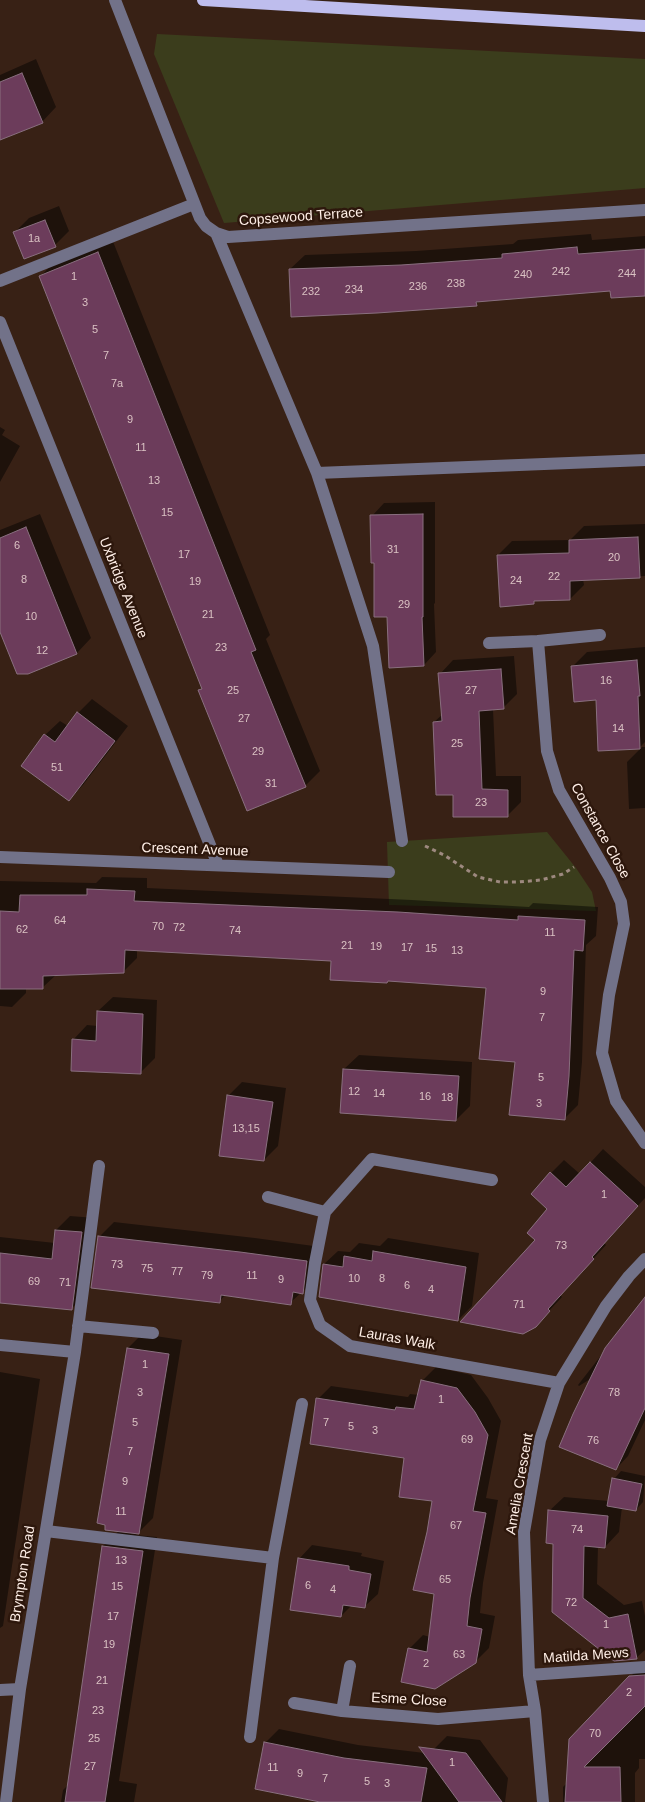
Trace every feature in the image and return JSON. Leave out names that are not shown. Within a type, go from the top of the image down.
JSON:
[{"type":"main road","points":[[203,0],[645,26]]},
{"type":"street","points":[[115,0],[194,204],[206,226],[216,233],[317,473],[373,646],[402,841]]},
{"type":"street","points":[[0,281],[194,204]]},
{"type":"street","name":"Copsewood Terrace","points":[[216,233],[228,236],[645,210]]},
{"type":"street","name":"Uxbridge Avenue","points":[[0,322],[218,866]]},
{"type":"street","points":[[0,359],[14,357]]},
{"type":"street","points":[[317,473],[645,460]]},
{"type":"street","points":[[489,643],[600,635]]},
{"type":"street","name":"Constance Close","points":[[538,640],[547,751],[559,790],[610,878],[621,902],[624,924],[609,995],[602,1053],[616,1101],[645,1143]]},
{"type":"street","name":"Crescent Avenue","points":[[0,857],[389,872]]},
{"type":"street","points":[[268,1198],[325,1212],[372,1159],[492,1180]]},
{"type":"street","name":"Brympton Road","points":[[6,1802],[20,1689],[75,1352],[99,1166]]},
{"type":"street","name":"Lauras Walk","points":[[325,1212],[310,1300],[320,1325],[350,1346],[559,1383]]},
{"type":"street","name":"Amelia Crescent","points":[[543,1802],[529,1675],[524,1532],[540,1440],[559,1383],[606,1306],[645,1259]]},
{"type":"street","points":[[78,1326],[153,1333]]},
{"type":"street","points":[[0,1345],[75,1352]]},
{"type":"street","points":[[250,1737],[273,1558],[302,1404]]},
{"type":"street","points":[[46,1531],[273,1558]]},
{"type":"street","points":[[342,1711],[350,1666]]},
{"type":"street","name":"Matilda Mews","points":[[529,1675],[645,1667]]},
{"type":"street","points":[[0,1690],[20,1689]]},
{"type":"street","name":"Esme Close","points":[[294,1703],[342,1711],[438,1719],[534,1711]]},
{"type":"path","points":[[402,841],[410,840],[444,855],[478,877],[500,882],[541,880],[563,874],[596,853]]},
{"type":"green space","points":[[157,34],[645,59],[645,188],[224,223],[154,54]]},
{"type":"green space","points":[[547,832],[576,868],[592,892],[596,911],[389,905],[387,842]]},
{"type":"building","points":[[22,73],[43,123],[0,140],[0,82]]},
{"type":"building","points":[[45,220],[56,247],[24,259],[13,232]]},
{"type":"building","points":[[577,247],[578,254],[645,249],[645,296],[611,298],[610,291],[476,302],[477,306],[291,317],[289,269],[401,265],[502,258],[502,254]]},
{"type":"building","points":[[98,252],[256,650],[251,652],[306,787],[247,811],[198,690],[202,689],[39,276]]},
{"type":"building","points":[[423,514],[422,617],[424,666],[389,668],[387,617],[374,617],[374,563],[371,563],[370,515]]},
{"type":"building","points":[[26,527],[77,654],[28,674],[17,674],[0,632],[0,538]]},
{"type":"building","points":[[638,537],[640,578],[570,581],[570,600],[534,601],[534,604],[500,607],[497,555],[569,553],[569,540]]},
{"type":"building","points":[[637,660],[640,696],[638,696],[640,749],[598,751],[596,700],[574,702],[571,666]]},
{"type":"building","points":[[501,669],[504,709],[479,711],[482,789],[508,790],[508,817],[453,817],[453,795],[436,795],[433,722],[442,721],[438,673]]},
{"type":"building","points":[[77,712],[115,741],[69,801],[21,766],[44,734],[55,742]]},
{"type":"building","points":[[87,889],[135,891],[134,901],[398,912],[518,920],[518,916],[585,920],[583,951],[574,950],[569,1076],[565,1120],[509,1115],[515,1062],[479,1059],[486,988],[388,981],[387,983],[330,980],[331,961],[125,950],[124,973],[43,976],[43,989],[0,989],[0,911],[19,912],[20,895],[87,895]]},
{"type":"building","points":[[97,1011],[143,1014],[141,1074],[71,1071],[72,1039],[96,1041]]},
{"type":"building","points":[[343,1069],[459,1076],[456,1121],[340,1113]]},
{"type":"building","points":[[227,1095],[273,1102],[264,1161],[219,1156]]},
{"type":"building","points":[[590,1162],[638,1206],[592,1257],[594,1259],[548,1309],[550,1311],[536,1327],[523,1334],[460,1322],[535,1240],[527,1233],[547,1209],[531,1194],[550,1172],[566,1187]]},
{"type":"building","points":[[55,1230],[82,1232],[72,1310],[0,1303],[0,1253],[52,1259]]},
{"type":"building","points":[[98,1236],[307,1261],[303,1294],[293,1292],[291,1305],[221,1295],[220,1303],[91,1288]]},
{"type":"building","points":[[373,1251],[466,1267],[458,1321],[319,1297],[323,1264],[343,1267],[344,1256],[372,1261]]},
{"type":"building","points":[[645,1297],[645,1408],[616,1470],[559,1447],[605,1348]]},
{"type":"building","points":[[127,1348],[169,1354],[139,1534],[105,1530],[105,1525],[97,1523]]},
{"type":"building","points":[[421,1380],[457,1388],[475,1412],[488,1435],[473,1511],[486,1513],[470,1598],[467,1626],[482,1629],[476,1663],[435,1689],[401,1682],[408,1648],[427,1652],[434,1594],[413,1590],[427,1532],[432,1501],[399,1497],[404,1458],[310,1444],[316,1398],[395,1410],[396,1407],[414,1409]]},
{"type":"building","points":[[612,1478],[642,1484],[636,1511],[607,1506]]},
{"type":"building","points":[[548,1510],[608,1516],[605,1548],[584,1546],[583,1598],[609,1618],[628,1614],[637,1659],[614,1661],[552,1612],[553,1544],[546,1543]]},
{"type":"building","points":[[102,1546],[143,1551],[105,1802],[65,1802]]},
{"type":"building","points":[[298,1558],[349,1566],[349,1570],[371,1574],[365,1608],[343,1605],[341,1617],[290,1610]]},
{"type":"building","points":[[645,1675],[645,1706],[584,1767],[620,1767],[621,1802],[565,1802],[569,1739],[629,1676]]},
{"type":"building","points":[[264,1742],[344,1758],[427,1768],[421,1802],[320,1802],[255,1789]]},
{"type":"building","points":[[419,1747],[466,1753],[502,1802],[459,1802]]}]
